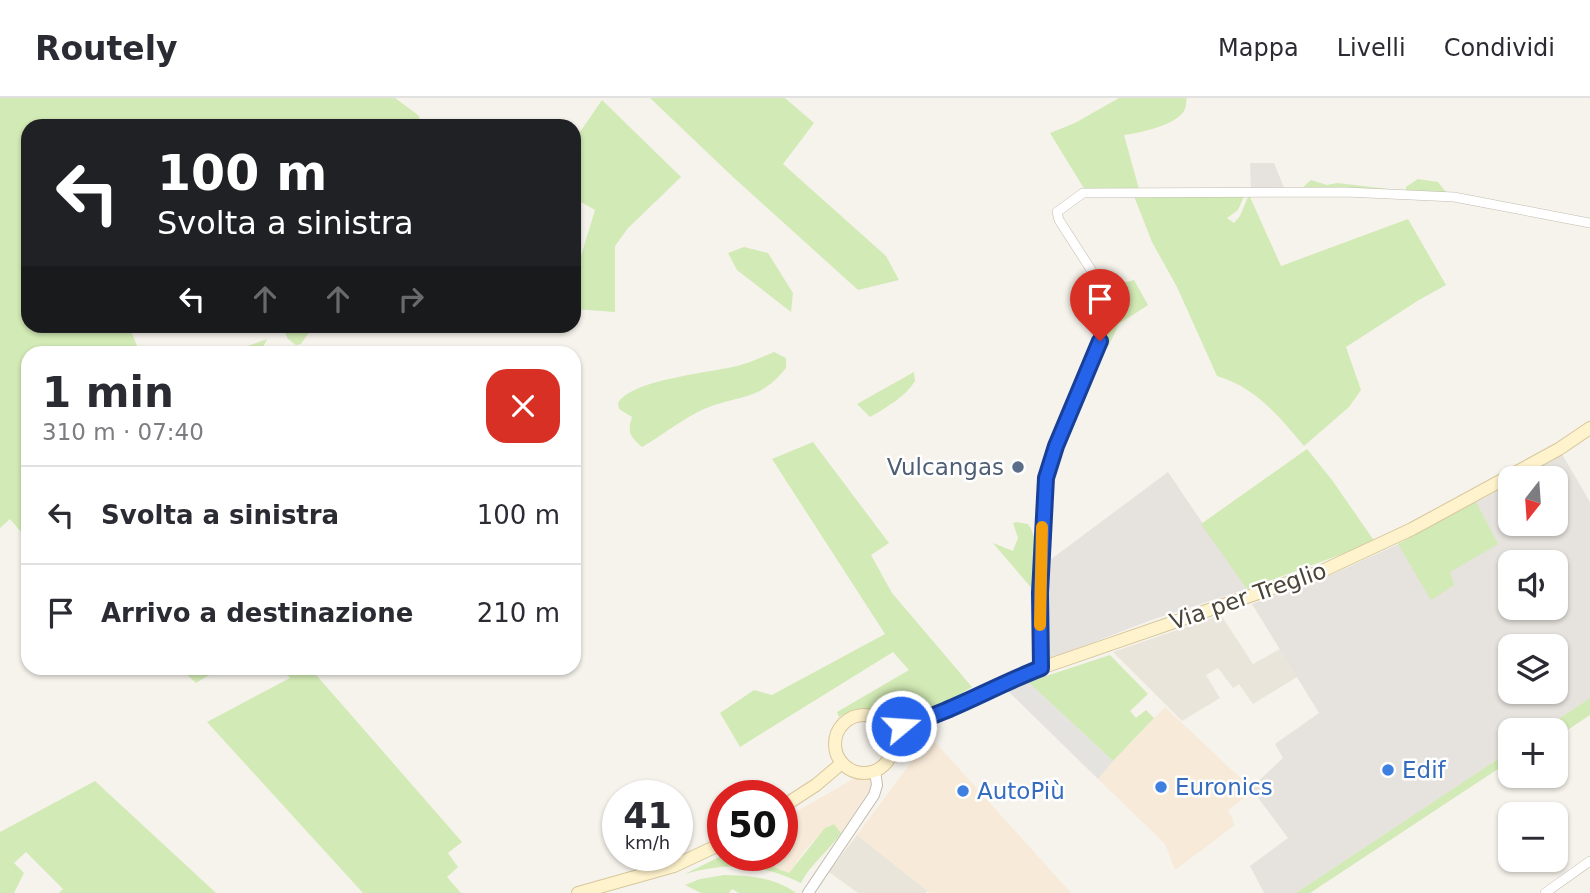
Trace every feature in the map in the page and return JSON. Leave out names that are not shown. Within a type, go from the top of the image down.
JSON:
[{"type":"main road","name":"Via per Treglio","points":[[890,730],[938,714],[1000,684],[1041,668],[1322,571],[1423,523],[1559,449],[1590,428]]},
{"type":"main road","points":[[860,715],[869,715],[885,723],[890,730],[893,751],[887,763],[875,771],[861,773],[842,763],[835,747],[835,738],[844,723],[860,715]]},
{"type":"main road","points":[[798,797],[842,763]]},
{"type":"main road","points":[[578,893],[674,866],[707,851]]},
{"type":"street","points":[[1041,668],[1040,593],[1046,478],[1056,446],[1100,341],[1109,311],[1097,279],[1059,220],[1057,212],[1083,193],[1346,192],[1462,198],[1590,223]]},
{"type":"street","points":[[808,893],[874,795],[877,785],[875,771]]},
{"type":"street","points":[[1545,893],[1590,861]]},
{"type":"shaded area","points":[[1250,163],[1274,163],[1285,190],[1251,190]]},
{"type":"shaded area","points":[[1562,454],[1590,502],[1590,698],[1560,718],[1498,718],[1498,759],[1296,893],[1264,893],[1250,866],[1288,838],[1251,788],[1283,758],[1275,744],[1319,713],[1252,604],[1333,574],[1403,542],[1498,491],[1498,536],[1568,536],[1568,466],[1542,466]]},
{"type":"shaded area","points":[[1168,472],[1247,589],[1151,620],[1045,661],[1046,563]]},
{"type":"shaded area","points":[[1221,615],[1253,664],[1280,649],[1297,677],[1253,704],[1239,684],[1233,688],[1218,668],[1206,675],[1220,698],[1182,721],[1113,652]]},
{"type":"shaded area","points":[[1028,682],[1113,761],[1165,707],[1251,788],[1250,794],[1228,810],[1235,825],[1175,870],[1165,844],[1006,689]]},
{"type":"shaded area","points":[[1028,682],[1113,761],[1098,779],[1006,689]]},
{"type":"shaded area","points":[[930,737],[1071,893],[930,893],[857,835]]},
{"type":"shaded area","points":[[860,775],[870,775],[873,785],[841,833],[834,824],[829,825],[798,860],[798,811]]},
{"type":"shaded area","points":[[857,835],[928,891],[858,893],[829,872]]},
{"type":"green space","points":[[0,98],[395,98],[418,115],[420,119],[21,119],[21,333],[132,333],[137,346],[21,346],[21,532],[10,519],[0,528]]},
{"type":"green space","points":[[650,98],[785,98],[814,123],[783,164],[886,256],[899,280],[858,290]]},
{"type":"green space","points":[[1119,98],[1187,98],[1185,109],[1175,120],[1124,135],[1139,189],[1085,190],[1050,133],[1075,123]]},
{"type":"green space","points":[[602,100],[681,177],[628,228],[615,246],[615,312],[581,310],[581,256],[595,210],[581,202],[581,131]]},
{"type":"green space","points":[[1418,179],[1438,182],[1449,196],[1301,189],[1311,180],[1327,185],[1337,183],[1406,191],[1406,187]]},
{"type":"green space","points":[[1134,196],[1244,196],[1238,210],[1227,218],[1234,223],[1250,197],[1281,266],[1408,219],[1446,285],[1346,347],[1361,390],[1349,407],[1304,446],[1255,395],[1217,376],[1177,287],[1152,242]]},
{"type":"green space","points":[[744,247],[768,253],[793,293],[791,312],[737,270],[728,253]]},
{"type":"green space","points":[[1134,280],[1148,305],[1119,324],[1108,347],[1096,360],[1107,328],[1103,288]]},
{"type":"green space","points":[[285,333],[309,333],[301,344],[296,345]]},
{"type":"green space","points":[[267,339],[263,346],[248,346]]},
{"type":"green space","points":[[774,352],[786,358],[786,368],[767,387],[748,396],[704,409],[642,447],[632,437],[632,417],[619,409],[618,403],[626,395],[655,383],[737,366]]},
{"type":"green space","points":[[914,372],[915,381],[906,392],[870,417],[857,404]]},
{"type":"green space","points":[[813,442],[889,543],[871,555],[892,593],[972,687],[913,720],[902,721],[862,709],[839,717],[837,712],[909,670],[893,652],[740,747],[720,713],[754,690],[772,695],[885,634],[772,459]]},
{"type":"green space","points":[[1307,449],[1375,542],[1247,589],[1201,524]]},
{"type":"green space","points":[[1476,502],[1498,544],[1450,572],[1454,585],[1431,600],[1398,544]]},
{"type":"green space","points":[[1013,523],[1028,524],[1035,539],[1034,591],[993,543],[1013,551],[1018,538]]},
{"type":"green space","points":[[1110,655],[1148,694],[1130,711],[1136,718],[1146,710],[1154,718],[1113,761],[1028,682]]},
{"type":"green space","points":[[187,675],[209,675],[196,683]]},
{"type":"green space","points":[[287,675],[316,675],[462,842],[448,853],[458,867],[447,877],[461,893],[363,893],[207,722],[290,678]]},
{"type":"green space","points":[[1590,698],[1590,715],[1568,730],[1568,718],[1560,718]]},
{"type":"green space","points":[[1498,759],[1498,769],[1310,893],[1296,893]]},
{"type":"green space","points":[[95,781],[216,893],[59,893],[63,889],[26,852],[14,863],[24,873],[14,893],[0,893],[0,832]]},
{"type":"green space","points":[[834,824],[841,833],[801,883],[768,871],[798,871],[798,862],[825,828]]},
{"type":"green space","points":[[707,863],[707,869],[685,874]]},
{"type":"green space","points":[[724,875],[762,878],[796,893],[739,893],[732,889],[729,893],[701,893],[685,885]]},
{"type":"slow traffic","points":[[1040,625],[1042,527]]},
{"type":"place","name":"Vulcangas","points":[[1018,467]]},
{"type":"place","name":"Edif","points":[[1388,770]]},
{"type":"place","name":"Euronics","points":[[1161,787]]},
{"type":"place","name":"AutoPiù","points":[[963,791]]},
{"type":"route","points":[[901,726],[938,714],[1000,684],[1041,668],[1040,593],[1046,478],[1056,446],[1100,341]]}]
